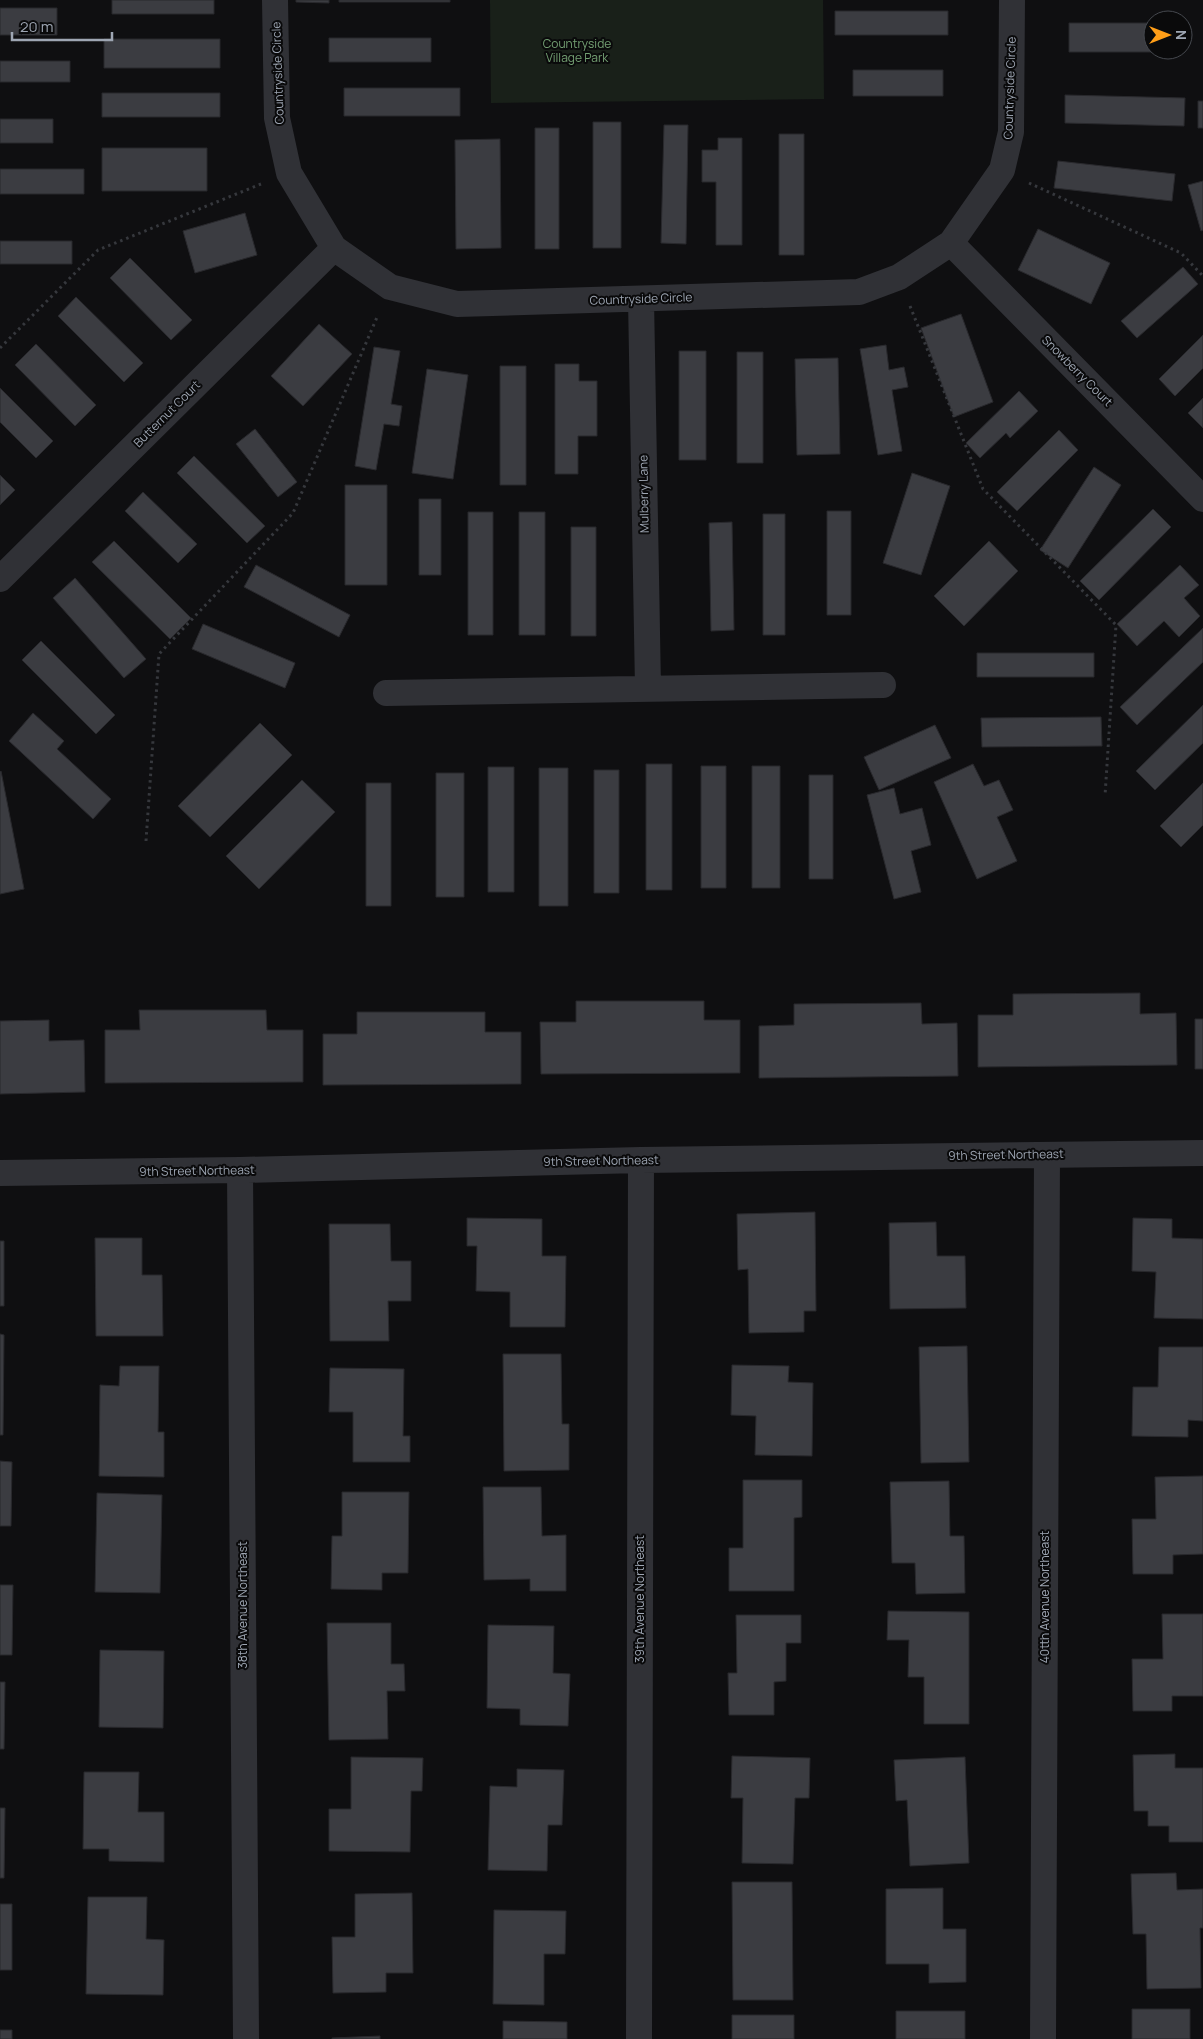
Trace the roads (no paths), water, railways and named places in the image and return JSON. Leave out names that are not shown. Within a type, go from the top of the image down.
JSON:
[{"type":"street","name":"Countryside Circle","points":[[276,0],[277,118],[289,172],[334,248],[390,287],[457,304],[859,292],[899,277],[951,243],[1002,170],[1011,132],[1012,0]]},
{"type":"street","name":"Snowberry Court","points":[[951,243],[1203,499]]},
{"type":"street","name":"Butternut Court","points":[[0,579],[334,248]]},
{"type":"street","name":"Mulberry Lane","points":[[642,299],[648,688]]},
{"type":"street","points":[[386,693],[883,685]]},
{"type":"street","name":"9th Street Northeast","points":[[0,1173],[240,1170],[641,1160],[1203,1153]]},
{"type":"street","name":"40tth Avenue Northeast","points":[[1043,2039],[1046,1155]]},
{"type":"street","name":"39th Avenue Northeast","points":[[638,2039],[641,1160]]},
{"type":"street","name":"38th Avenue Northeast","points":[[240,1170],[246,2039]]},
{"type":"park label","name":"Countryside Village Park","points":[[577,51]]}]
